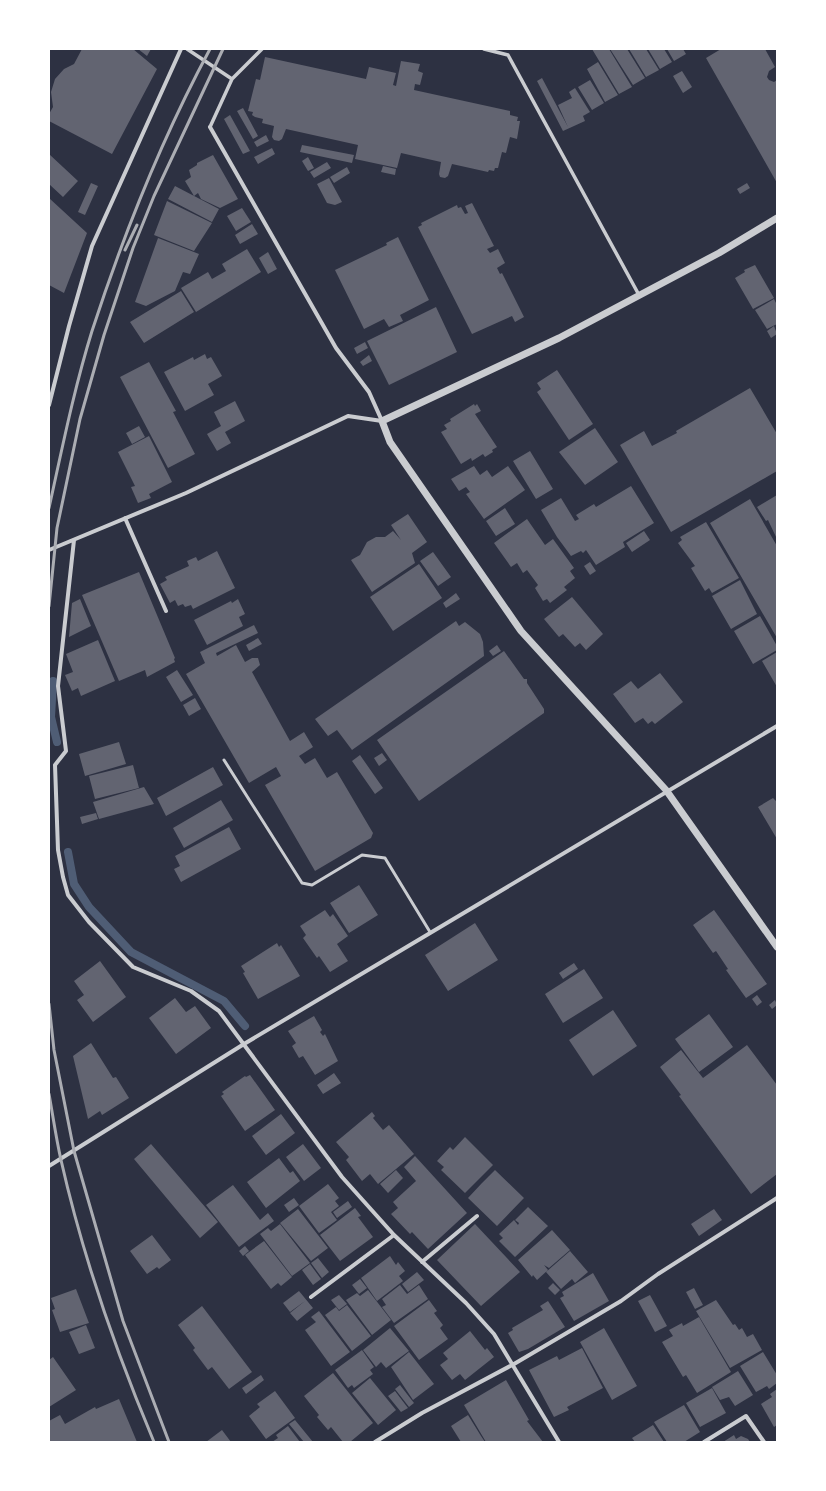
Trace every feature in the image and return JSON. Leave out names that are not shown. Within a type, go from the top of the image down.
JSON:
[{"type":"street","points":[[49,405],[69,326],[92,246],[181,49]]},
{"type":"street","points":[[187,49],[232,79]]},
{"type":"street","points":[[262,49],[232,79],[210,127],[336,348],[369,392],[390,442],[521,631],[666,790],[777,947]]},
{"type":"street","points":[[484,49],[508,55],[639,295]]},
{"type":"street","points":[[49,550],[186,493],[348,416],[382,421],[559,338],[718,252],[777,218]]},
{"type":"street","points":[[125,518],[166,612]]},
{"type":"street","points":[[74,540],[58,686],[66,751],[55,765],[58,850],[62,877],[68,895],[89,922],[133,967],[191,990],[219,1011],[342,1177],[394,1235],[466,1303],[494,1334],[514,1364],[559,1442]]},
{"type":"street","points":[[49,1166],[244,1044],[666,790],[777,726]]},
{"type":"street","points":[[375,1442],[422,1413],[514,1364],[620,1301],[658,1274],[777,1198]]},
{"type":"street","points":[[422,1262],[477,1216]]},
{"type":"street","points":[[311,1297],[394,1235]]},
{"type":"street","points":[[704,1442],[746,1416],[764,1442]]},
{"type":"lane","points":[[224,760],[302,883],[312,885],[362,855],[385,858],[430,932]]},
{"type":"building","points":[[82,49],[133,49],[157,69],[112,154],[49,121],[49,114],[53,107],[51,92],[55,79],[64,69],[74,64]]},
{"type":"building","points":[[138,49],[151,49],[147,56]]},
{"type":"building","points":[[592,49],[609,49],[632,87],[619,94]]},
{"type":"building","points":[[610,49],[627,49],[645,78],[633,85]]},
{"type":"building","points":[[629,49],[646,49],[659,70],[646,77]]},
{"type":"building","points":[[648,49],[664,49],[672,62],[660,69]]},
{"type":"building","points":[[667,49],[683,49],[686,54],[674,61]]},
{"type":"building","points":[[721,49],[765,49],[775,67],[769,71],[767,77],[769,80],[774,82],[777,80],[777,183],[706,58]]},
{"type":"building","points":[[265,57],[366,79],[369,67],[396,73],[393,85],[396,86],[401,61],[420,64],[418,71],[423,73],[420,85],[415,84],[414,90],[510,111],[510,115],[518,117],[517,121],[520,121],[517,139],[510,137],[506,153],[502,152],[498,168],[495,168],[494,171],[489,170],[488,172],[452,164],[448,176],[445,178],[440,177],[439,174],[441,162],[401,153],[397,168],[355,159],[358,145],[286,129],[282,139],[279,141],[274,140],[272,137],[274,126],[262,123],[263,119],[255,117],[252,115],[253,112],[248,111],[256,79],[260,80]]},
{"type":"building","points":[[598,62],[618,95],[605,102],[587,69]]},
{"type":"building","points":[[682,71],[692,87],[683,93],[673,76]]},
{"type":"building","points":[[542,78],[568,127],[558,105],[572,98],[569,92],[575,88],[590,112],[583,116],[585,121],[563,131],[537,81]]},
{"type":"building","points":[[590,80],[604,103],[592,110],[578,87]]},
{"type":"building","points":[[243,108],[258,136],[253,139],[237,111]]},
{"type":"building","points":[[230,115],[250,151],[243,154],[224,119]]},
{"type":"building","points":[[266,135],[269,141],[257,147],[254,142]]},
{"type":"building","points":[[302,145],[354,155],[352,163],[300,152]]},
{"type":"building","points":[[272,148],[275,154],[258,164],[254,157]]},
{"type":"building","points":[[49,154],[78,181],[63,197],[49,184]]},
{"type":"building","points":[[213,155],[238,199],[220,208],[201,199],[198,193],[194,196],[185,181],[191,177],[189,170],[197,165],[197,163]]},
{"type":"building","points":[[308,157],[314,168],[308,171],[302,161]]},
{"type":"building","points":[[327,162],[331,168],[314,178],[310,172]]},
{"type":"building","points":[[383,166],[396,169],[395,175],[381,172]]},
{"type":"building","points":[[347,167],[350,173],[334,183],[330,177]]},
{"type":"building","points":[[329,178],[342,202],[335,205],[327,203],[317,184]]},
{"type":"building","points":[[91,183],[98,186],[85,215],[78,212]]},
{"type":"building","points":[[747,183],[750,188],[740,194],[737,189]]},
{"type":"building","points":[[175,186],[219,209],[212,222],[168,199]]},
{"type":"building","points":[[49,198],[87,233],[64,293],[49,285]]},
{"type":"building","points":[[167,201],[212,223],[194,251],[154,235]]},
{"type":"building","points":[[472,203],[494,246],[487,249],[490,253],[498,249],[505,263],[497,268],[500,274],[502,273],[524,317],[515,322],[512,316],[472,334],[418,227],[422,225],[421,223],[457,205],[458,208],[461,207],[465,214],[468,213],[465,206]]},
{"type":"building","points":[[242,208],[251,222],[236,231],[227,216]]},
{"type":"building","points":[[252,224],[258,234],[240,244],[235,235]]},
{"type":"building","points":[[398,237],[429,300],[400,315],[403,321],[389,327],[384,319],[364,329],[335,270],[387,245],[386,243]]},
{"type":"building","points":[[158,238],[199,254],[190,274],[183,272],[175,291],[146,306],[135,302]]},
{"type":"building","points":[[247,249],[261,272],[196,312],[181,288],[208,272],[212,279],[226,271],[222,264]]},
{"type":"building","points":[[268,252],[277,269],[268,274],[259,258]]},
{"type":"building","points":[[755,265],[774,298],[753,309],[735,278],[745,272],[744,270]]},
{"type":"building","points":[[181,291],[194,312],[144,343],[130,322]]},
{"type":"building","points":[[774,299],[777,305],[777,324],[767,329],[755,310]]},
{"type":"building","points":[[436,307],[457,352],[389,385],[367,341]]},
{"type":"building","points":[[774,326],[777,334],[771,338],[767,331]]},
{"type":"building","points":[[365,342],[368,348],[357,354],[354,348]]},
{"type":"building","points":[[205,354],[207,359],[211,357],[222,376],[208,384],[214,395],[185,411],[164,372],[193,357],[194,360]]},
{"type":"building","points":[[369,355],[372,361],[363,366],[360,362]]},
{"type":"building","points":[[149,362],[176,411],[173,412],[195,454],[168,468],[120,377]]},
{"type":"building","points":[[557,370],[593,424],[569,440],[537,392],[541,389],[537,383]]},
{"type":"building","points":[[750,388],[777,434],[777,471],[671,532],[620,445],[644,431],[652,446],[677,433],[676,431]]},
{"type":"building","points":[[235,401],[245,421],[225,432],[231,443],[217,451],[207,434],[221,426],[214,412]]},
{"type":"building","points":[[474,404],[475,406],[477,404],[481,411],[475,414],[497,447],[492,450],[493,452],[485,457],[483,454],[472,461],[471,458],[461,464],[441,432],[447,429],[444,425],[451,421],[450,419]]},
{"type":"building","points":[[139,426],[145,437],[132,444],[126,433]]},
{"type":"building","points":[[595,428],[618,462],[585,485],[559,452]]},
{"type":"building","points":[[149,436],[172,482],[149,494],[151,498],[138,503],[131,487],[135,486],[118,452]]},
{"type":"building","points":[[530,451],[553,489],[536,499],[513,461]]},
{"type":"building","points":[[474,466],[480,475],[487,470],[492,477],[508,466],[525,490],[484,519],[466,494],[470,492],[466,487],[459,491],[451,479]]},
{"type":"building","points":[[631,486],[654,523],[623,542],[625,547],[596,565],[586,550],[583,553],[581,551],[571,556],[557,537],[541,510],[561,498],[575,521],[579,519],[576,515],[594,504],[596,507]]},
{"type":"building","points":[[777,495],[777,539],[768,520],[766,521],[757,507]]},
{"type":"building","points":[[750,499],[777,546],[777,638],[710,523]]},
{"type":"building","points":[[505,508],[515,524],[496,536],[486,521]]},
{"type":"building","points":[[408,514],[427,542],[412,553],[415,563],[372,592],[351,560],[360,555],[367,542],[376,537],[385,537],[393,531],[401,540],[391,525]]},
{"type":"building","points":[[527,519],[545,545],[553,539],[574,568],[570,571],[575,578],[564,587],[567,590],[550,603],[547,599],[543,601],[535,588],[538,585],[527,570],[523,573],[517,563],[511,567],[494,543]]},
{"type":"building","points":[[706,522],[739,578],[712,593],[709,588],[705,591],[691,568],[695,566],[678,543],[682,540],[680,537]]},
{"type":"building","points":[[644,531],[650,540],[632,552],[626,543]]},
{"type":"building","points":[[217,551],[235,588],[193,609],[191,605],[185,607],[183,604],[178,606],[175,600],[170,603],[160,584],[167,580],[165,577],[189,566],[187,561],[196,557],[198,561]]},
{"type":"building","points":[[433,552],[451,577],[438,586],[420,561]]},
{"type":"building","points":[[590,562],[596,571],[590,575],[584,566]]},
{"type":"building","points":[[419,564],[442,598],[393,631],[370,597]]},
{"type":"building","points":[[139,572],[175,658],[175,662],[147,677],[145,670],[119,681],[82,595]]},
{"type":"building","points":[[740,580],[757,614],[731,629],[712,596]]},
{"type":"building","points":[[456,593],[460,599],[446,608],[443,603]]},
{"type":"building","points":[[572,597],[603,634],[586,650],[580,643],[575,647],[563,634],[559,637],[544,619]]},
{"type":"building","points":[[80,599],[91,626],[69,637],[72,603]]},
{"type":"building","points":[[238,599],[245,614],[239,617],[243,626],[207,645],[194,620],[231,601],[232,603]]},
{"type":"building","points":[[760,616],[777,646],[777,650],[753,664],[734,631]]},
{"type":"building","points":[[456,621],[459,626],[465,622],[480,634],[483,642],[484,656],[352,750],[337,730],[328,736],[315,719]]},
{"type":"building","points":[[254,625],[258,633],[216,653],[217,656],[236,645],[245,662],[252,658],[258,658],[260,665],[252,672],[290,741],[304,732],[313,747],[299,756],[305,764],[315,758],[327,778],[337,772],[373,833],[371,838],[315,871],[265,785],[281,776],[276,767],[249,783],[186,674],[205,663],[200,652]]},
{"type":"building","points":[[258,638],[262,644],[249,651],[246,645]]},
{"type":"building","points":[[98,640],[115,681],[81,696],[78,688],[72,691],[65,675],[73,672],[66,654]]},
{"type":"building","points":[[497,645],[501,651],[493,656],[489,651]]},
{"type":"building","points":[[504,651],[524,679],[527,679],[527,683],[544,709],[544,713],[419,801],[377,740]]},
{"type":"building","points":[[777,652],[777,687],[762,661]]},
{"type":"building","points":[[177,670],[193,695],[181,702],[166,677]]},
{"type":"building","points":[[660,673],[683,702],[655,724],[652,721],[648,724],[643,718],[635,723],[613,694],[631,681],[638,689]]},
{"type":"building","points":[[195,698],[201,709],[189,716],[183,705]]},
{"type":"building","points":[[119,742],[126,764],[85,776],[79,754]]},
{"type":"building","points":[[382,753],[387,760],[379,766],[374,758]]},
{"type":"building","points":[[360,755],[383,788],[375,794],[352,761]]},
{"type":"building","points":[[133,765],[139,788],[95,799],[89,776]]},
{"type":"building","points":[[213,767],[223,785],[166,816],[157,798]]},
{"type":"building","points":[[144,787],[154,804],[99,819],[93,802]]},
{"type":"building","points":[[773,798],[776,801],[777,800],[777,839],[758,807]]},
{"type":"building","points":[[221,800],[233,820],[184,848],[173,828]]},
{"type":"building","points":[[96,813],[98,819],[82,824],[80,817]]},
{"type":"building","points":[[229,827],[241,849],[181,882],[174,869],[180,866],[175,856]]},
{"type":"building","points":[[359,885],[378,915],[349,933],[330,903]]},
{"type":"building","points":[[325,910],[330,917],[333,914],[348,936],[337,944],[348,961],[330,972],[319,956],[317,958],[303,938],[306,935],[300,926]]},
{"type":"building","points":[[714,910],[767,984],[746,998],[726,970],[728,969],[716,951],[713,953],[693,925]]},
{"type":"building","points":[[475,923],[498,960],[448,991],[425,955]]},
{"type":"building","points":[[277,943],[279,947],[281,945],[300,976],[258,999],[243,973],[245,972],[241,966]]},
{"type":"building","points":[[100,961],[126,997],[93,1022],[77,1000],[84,995],[74,981]]},
{"type":"building","points":[[574,963],[578,969],[563,979],[559,973]]},
{"type":"building","points":[[584,969],[603,998],[563,1023],[545,994]]},
{"type":"building","points":[[757,995],[762,1002],[757,1006],[752,999]]},
{"type":"building","points":[[175,998],[186,1012],[195,1006],[211,1028],[176,1054],[149,1018]]},
{"type":"building","points":[[775,1000],[777,1005],[772,1009],[769,1005]]},
{"type":"building","points":[[613,1010],[637,1046],[593,1076],[569,1040]]},
{"type":"building","points":[[709,1014],[733,1047],[699,1072],[675,1039]]},
{"type":"building","points":[[314,1016],[322,1030],[320,1032],[323,1036],[325,1034],[338,1061],[315,1075],[303,1056],[299,1058],[292,1046],[296,1043],[288,1031]]},
{"type":"building","points":[[91,1043],[113,1078],[116,1077],[129,1098],[102,1115],[100,1111],[88,1119],[73,1056]]},
{"type":"building","points":[[747,1045],[777,1085],[777,1174],[751,1194],[679,1096],[681,1095],[660,1067],[681,1050],[703,1078]]},
{"type":"building","points":[[334,1073],[341,1083],[323,1094],[317,1085]]},
{"type":"building","points":[[250,1075],[275,1110],[245,1131],[221,1096],[224,1094],[222,1092],[245,1076]]},
{"type":"building","points":[[372,1112],[375,1116],[373,1118],[383,1130],[389,1125],[414,1154],[378,1184],[370,1174],[362,1181],[346,1160],[349,1157],[336,1142]]},
{"type":"building","points":[[281,1114],[295,1133],[266,1155],[252,1136]]},
{"type":"building","points":[[465,1137],[493,1165],[465,1193],[441,1170],[444,1167],[437,1161],[450,1147],[453,1150]]},
{"type":"building","points":[[151,1144],[218,1222],[200,1238],[134,1159]]},
{"type":"building","points":[[303,1144],[321,1168],[304,1181],[286,1157]]},
{"type":"building","points":[[415,1156],[467,1213],[428,1249],[412,1232],[410,1234],[391,1214],[398,1208],[393,1202],[416,1181],[404,1167]]},
{"type":"building","points":[[279,1158],[290,1173],[293,1171],[300,1181],[266,1208],[247,1182]]},
{"type":"building","points":[[396,1170],[403,1178],[388,1193],[380,1184]]},
{"type":"building","points":[[495,1170],[524,1198],[497,1226],[468,1198]]},
{"type":"building","points":[[328,1184],[339,1198],[335,1201],[339,1206],[331,1212],[337,1220],[319,1233],[299,1206]]},
{"type":"building","points":[[233,1185],[260,1220],[268,1213],[274,1221],[239,1247],[206,1205]]},
{"type":"building","points":[[294,1198],[299,1205],[289,1212],[284,1205]]},
{"type":"building","points":[[348,1201],[352,1207],[337,1218],[333,1212]]},
{"type":"building","points":[[528,1207],[548,1226],[515,1257],[499,1241],[503,1238],[499,1234],[514,1220],[518,1225],[519,1223],[515,1220]]},
{"type":"building","points":[[355,1208],[361,1216],[358,1217],[373,1237],[340,1261],[320,1235]]},
{"type":"building","points":[[298,1209],[328,1248],[311,1261],[280,1223]]},
{"type":"building","points":[[714,1209],[722,1220],[699,1236],[691,1224]]},
{"type":"building","points":[[280,1224],[310,1263],[292,1276],[260,1234],[268,1228],[271,1231]]},
{"type":"building","points":[[475,1224],[520,1272],[481,1306],[437,1260]]},
{"type":"building","points":[[552,1230],[570,1250],[549,1268],[544,1265],[548,1270],[537,1280],[533,1275],[532,1277],[518,1260]]},
{"type":"building","points":[[152,1235],[171,1260],[159,1269],[157,1267],[147,1274],[130,1251]]},
{"type":"building","points":[[264,1241],[292,1277],[281,1286],[278,1283],[271,1289],[245,1255]]},
{"type":"building","points":[[245,1246],[249,1251],[243,1256],[239,1251]]},
{"type":"building","points":[[570,1251],[588,1272],[575,1283],[572,1279],[561,1289],[546,1272]]},
{"type":"building","points":[[390,1256],[396,1265],[398,1262],[405,1271],[399,1276],[403,1281],[377,1301],[361,1278]]},
{"type":"building","points":[[318,1258],[329,1272],[322,1278],[311,1263]]},
{"type":"building","points":[[310,1264],[321,1279],[313,1285],[302,1270]]},
{"type":"building","points":[[417,1272],[424,1280],[408,1292],[402,1284]]},
{"type":"building","points":[[593,1273],[609,1301],[574,1321],[560,1298],[564,1296],[562,1292]]},
{"type":"building","points":[[360,1279],[367,1288],[359,1294],[352,1285]]},
{"type":"building","points":[[553,1283],[560,1290],[555,1295],[548,1288]]},
{"type":"building","points":[[400,1285],[407,1294],[419,1285],[428,1299],[394,1323],[382,1307],[386,1305],[382,1299]]},
{"type":"building","points":[[694,1288],[703,1305],[695,1309],[686,1292]]},
{"type":"building","points":[[76,1289],[89,1323],[60,1332],[52,1310],[55,1309],[51,1298]]},
{"type":"building","points":[[368,1290],[391,1320],[372,1335],[346,1300],[357,1293],[360,1296]]},
{"type":"building","points":[[299,1291],[313,1308],[297,1321],[290,1313],[305,1301],[290,1312],[283,1303]]},
{"type":"building","points":[[339,1295],[347,1304],[339,1310],[331,1300]]},
{"type":"building","points":[[650,1295],[667,1326],[655,1332],[638,1301]]},
{"type":"building","points":[[429,1300],[437,1311],[434,1313],[443,1325],[440,1328],[448,1339],[419,1360],[394,1326]]},
{"type":"building","points":[[716,1300],[733,1325],[735,1324],[739,1330],[742,1328],[747,1337],[753,1334],[762,1350],[730,1368],[696,1311]]},
{"type":"building","points":[[548,1301],[565,1327],[528,1349],[519,1352],[508,1333],[513,1330],[512,1328],[543,1310],[540,1306]]},
{"type":"building","points":[[347,1305],[371,1336],[352,1351],[325,1315],[336,1307],[339,1311]]},
{"type":"building","points":[[202,1306],[252,1372],[229,1389],[212,1367],[208,1370],[193,1350],[195,1348],[178,1325]]},
{"type":"building","points":[[319,1311],[350,1352],[331,1366],[305,1330],[316,1322],[311,1317]]},
{"type":"building","points":[[699,1317],[731,1372],[697,1393],[686,1375],[683,1377],[662,1342],[673,1336],[669,1330],[682,1323],[683,1326]]},
{"type":"building","points":[[86,1325],[95,1348],[79,1354],[69,1332]]},
{"type":"building","points":[[390,1328],[409,1351],[386,1368],[381,1362],[376,1367],[363,1350]]},
{"type":"building","points":[[604,1328],[637,1386],[612,1400],[580,1342]]},
{"type":"building","points":[[470,1331],[485,1350],[487,1348],[494,1357],[465,1380],[460,1374],[452,1380],[440,1365],[448,1359],[443,1353]]},
{"type":"building","points":[[582,1348],[603,1388],[567,1407],[569,1410],[554,1417],[529,1370],[557,1356],[559,1360]]},
{"type":"building","points":[[362,1350],[374,1367],[370,1370],[373,1374],[354,1388],[352,1385],[348,1388],[335,1370]]},
{"type":"building","points":[[409,1352],[434,1384],[413,1400],[391,1367]]},
{"type":"building","points":[[763,1352],[777,1375],[777,1383],[769,1389],[767,1386],[756,1392],[740,1366]]},
{"type":"building","points":[[53,1357],[76,1390],[49,1407],[49,1360]]},
{"type":"building","points":[[738,1371],[753,1395],[735,1406],[729,1397],[720,1400],[712,1387]]},
{"type":"building","points":[[333,1373],[373,1423],[350,1442],[343,1442],[331,1427],[328,1430],[317,1417],[319,1415],[304,1396]]},
{"type":"building","points":[[261,1375],[264,1380],[246,1394],[242,1388]]},
{"type":"building","points":[[370,1378],[396,1410],[378,1425],[352,1393]]},
{"type":"building","points":[[506,1380],[529,1420],[527,1421],[543,1442],[486,1442],[480,1432],[464,1405]]},
{"type":"building","points":[[400,1385],[414,1403],[409,1407],[395,1389]]},
{"type":"building","points":[[712,1388],[726,1413],[700,1427],[686,1403]]},
{"type":"building","points":[[777,1389],[777,1425],[774,1427],[761,1404],[772,1397],[770,1394]]},
{"type":"building","points":[[275,1391],[295,1418],[266,1439],[249,1416],[260,1407],[257,1404]]},
{"type":"building","points":[[395,1391],[408,1408],[401,1412],[388,1396]]},
{"type":"building","points":[[119,1399],[137,1442],[49,1442],[49,1421],[60,1415],[65,1424],[95,1407],[96,1409]]},
{"type":"building","points":[[684,1405],[700,1432],[684,1442],[667,1442],[654,1422]]},
{"type":"building","points":[[468,1415],[485,1442],[461,1442],[451,1426]]},
{"type":"building","points":[[295,1420],[313,1442],[304,1442],[289,1424]]},
{"type":"building","points":[[653,1425],[664,1442],[635,1442],[632,1438]]},
{"type":"building","points":[[288,1426],[300,1442],[272,1442],[278,1438],[276,1435]]},
{"type":"building","points":[[222,1430],[231,1442],[206,1442]]},
{"type":"building","points":[[734,1435],[736,1439],[741,1436],[748,1439],[750,1442],[723,1442]]},
{"type":"waterway","points":[[53,681],[51,717],[57,742]]},
{"type":"waterway","points":[[68,852],[74,884],[89,907],[131,952],[224,1001],[245,1026]]},
{"type":"railway","points":[[49,508],[80,375],[104,294],[130,223],[160,152],[175,118],[210,49]]},
{"type":"railway","points":[[49,606],[57,528],[80,419],[104,335],[133,248],[154,196],[223,49]]},
{"type":"railway","points":[[125,250],[137,225]]},
{"type":"railway","points":[[49,1004],[54,1050],[74,1151],[123,1321],[169,1442]]},
{"type":"railway","points":[[49,1094],[61,1160],[79,1231],[114,1339],[154,1442]]}]
